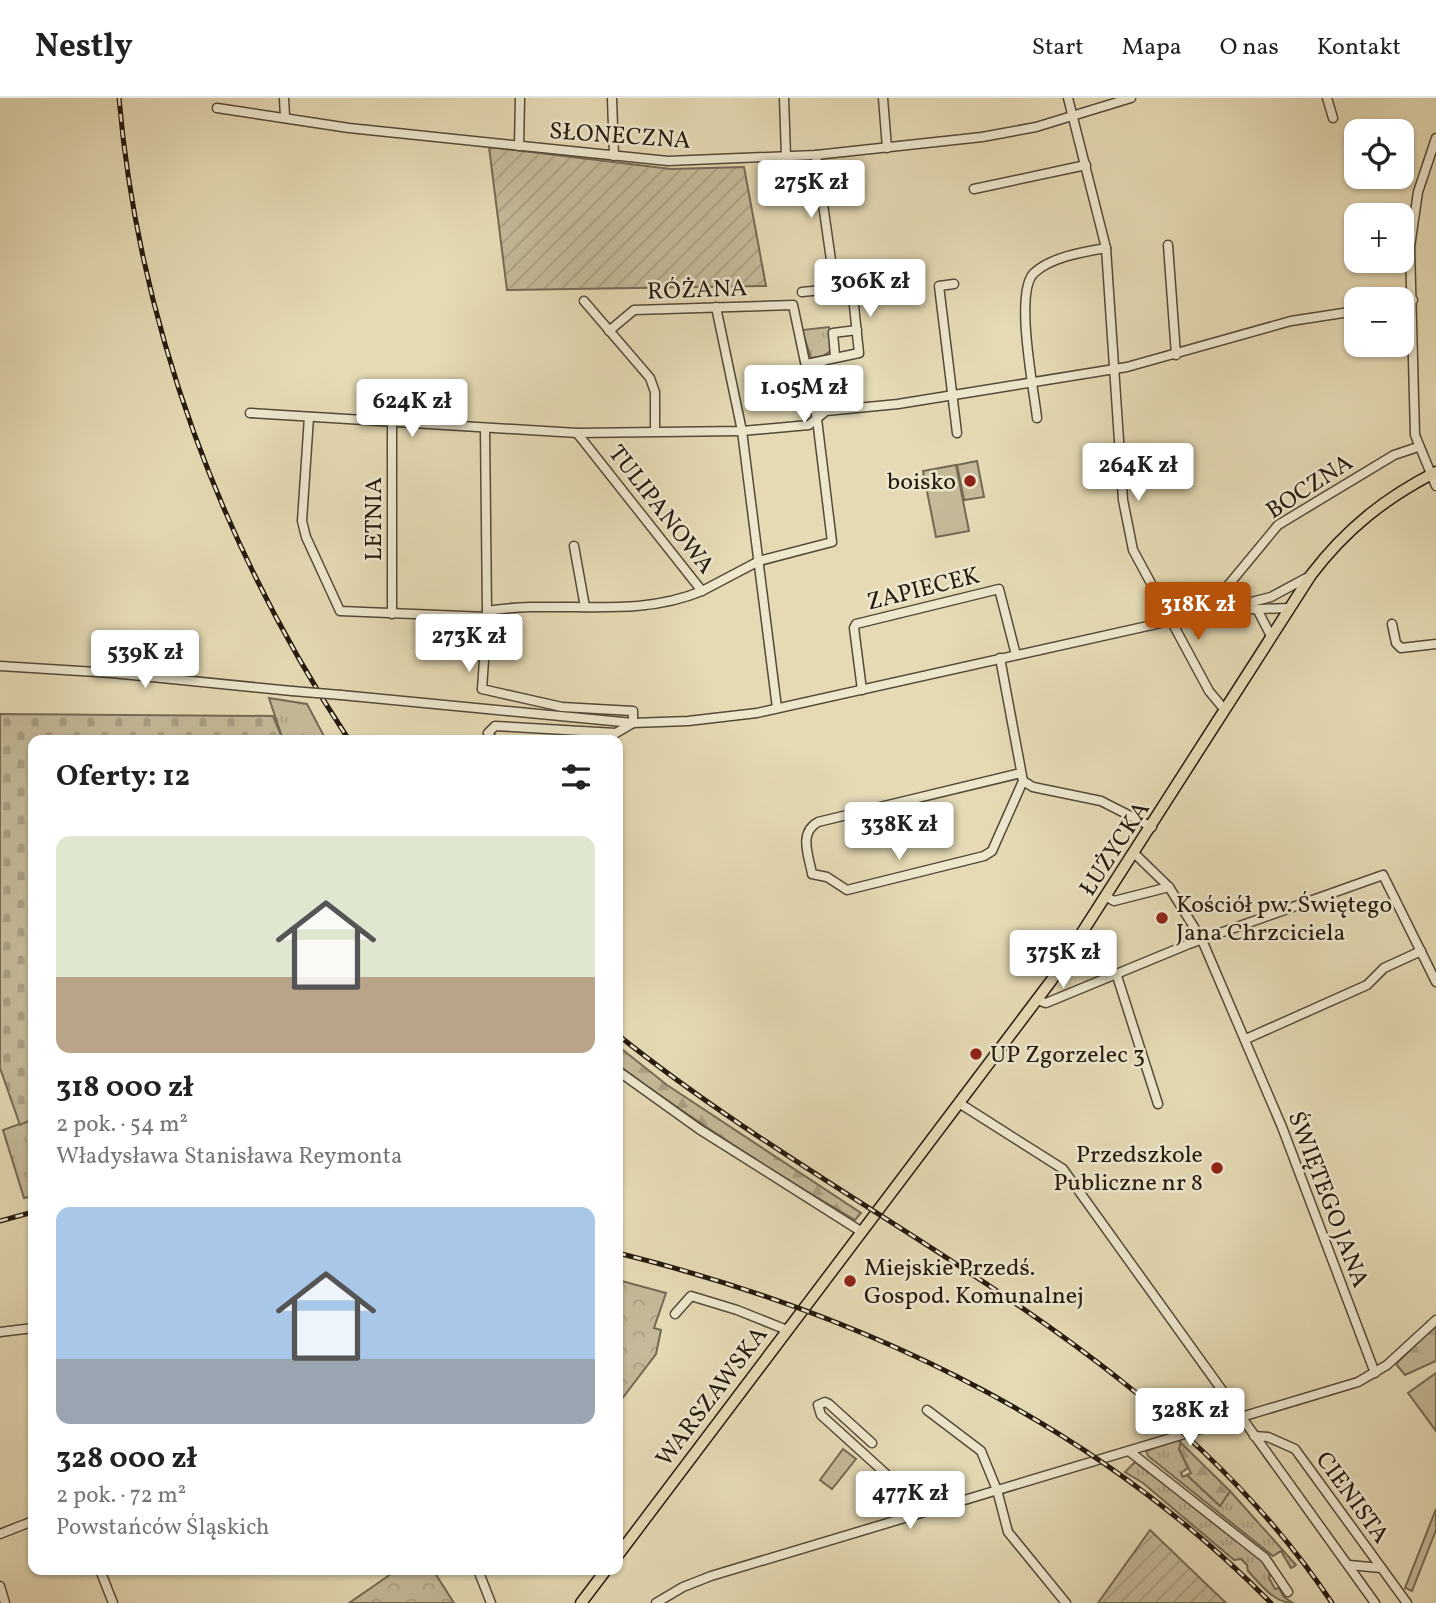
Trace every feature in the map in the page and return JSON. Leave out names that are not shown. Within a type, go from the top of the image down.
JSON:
[{"type":"main road","name":"ŁUŻYCKA","points":[[787,1330],[1037,1000],[1153,827],[1224,709],[1311,575],[1356,523],[1386,500],[1434,473]]},
{"type":"main road","name":"WARSZAWSKA","points":[[623,1548],[787,1330]]},
{"type":"main road","points":[[581,1603],[602,1575]]},
{"type":"street","points":[[284,98],[285,117]]},
{"type":"street","points":[[519,146],[520,98]]},
{"type":"street","points":[[612,98],[614,156]]},
{"type":"street","points":[[783,98],[786,156]]},
{"type":"street","points":[[883,98],[887,148]]},
{"type":"street","points":[[1068,98],[1105,248],[1123,500],[1129,533],[1136,560],[1216,703],[1224,709]]},
{"type":"street","name":"SŁONECZNA","points":[[217,108],[349,128],[668,161],[816,155],[982,137],[1073,117],[1131,98]]},
{"type":"street","points":[[1327,98],[1333,118]]},
{"type":"street","points":[[1412,287],[1410,247],[1412,221],[1436,138]]},
{"type":"street","points":[[816,155],[834,281]]},
{"type":"street","points":[[974,189],[1086,165]]},
{"type":"street","points":[[1168,245],[1176,355]]},
{"type":"street","points":[[1037,418],[1025,299],[1030,278],[1048,264],[1105,248]]},
{"type":"street","points":[[954,284],[939,286],[957,433]]},
{"type":"street","points":[[802,292],[852,287],[859,353],[807,364],[817,419]]},
{"type":"street","points":[[584,301],[650,378],[655,392],[655,431]]},
{"type":"street","name":"RÓŻANA","points":[[609,331],[634,310],[793,305],[807,364]]},
{"type":"street","points":[[716,307],[742,431],[777,708]]},
{"type":"street","points":[[250,413],[577,433],[742,431],[809,425],[826,411],[951,396],[1115,369],[1176,355],[1291,321],[1344,313]]},
{"type":"street","points":[[835,356],[833,333],[857,330]]},
{"type":"street","points":[[1414,357],[1415,435],[1418,447],[1434,473],[1436,486]]},
{"type":"street","points":[[820,363],[835,394],[852,408]]},
{"type":"street","points":[[309,417],[302,521],[340,611],[487,614],[514,607],[660,606],[702,592]]},
{"type":"street","name":"TULIPANOWA","points":[[577,433],[702,592],[759,561],[832,542],[817,419]]},
{"type":"street","name":"LETNIA","points":[[392,423],[392,614]]},
{"type":"street","points":[[485,429],[487,614],[482,689],[562,707],[633,711],[633,723]]},
{"type":"street","name":"BOCZNA","points":[[1220,610],[1216,600],[1278,525],[1394,455],[1418,447]]},
{"type":"street","points":[[574,546],[585,607]]},
{"type":"street","points":[[0,666],[112,673],[633,723],[688,721],[777,708],[1220,610],[1267,598],[1311,575]]},
{"type":"street","name":"ZAPIECEK","points":[[862,690],[854,628],[856,624],[999,589],[1016,655]]},
{"type":"street","points":[[1267,598],[1289,608]]},
{"type":"street","points":[[1220,610],[1258,611],[1289,608]]},
{"type":"street","points":[[1258,611],[1271,636]]},
{"type":"street","points":[[1392,624],[1396,643],[1401,648],[1436,644]]},
{"type":"street","points":[[1000,658],[1022,777],[992,851],[984,856],[847,890],[827,877],[812,874],[806,835],[810,826],[942,790],[1022,777]]},
{"type":"street","points":[[489,735],[488,733],[495,726],[610,734],[633,723]]},
{"type":"street","points":[[1022,777],[1033,787],[1101,801],[1153,827]]},
{"type":"street","name":"ŚWIĘTEGO JANA","points":[[1135,854],[1154,869],[1169,887],[1202,940],[1246,1039],[1375,1373]]},
{"type":"street","points":[[1037,1000],[1046,1003],[1202,940],[1383,875],[1436,982]]},
{"type":"street","points":[[1107,897],[1114,901],[1169,887]]},
{"type":"street","points":[[1246,1039],[1367,985],[1384,968],[1421,951]]},
{"type":"street","points":[[1117,976],[1158,1104]]},
{"type":"street","points":[[623,1075],[699,1129],[862,1232]]},
{"type":"street","points":[[959,1103],[1063,1169],[1375,1603]]},
{"type":"street","points":[[675,1314],[691,1296],[737,1310],[787,1330]]},
{"type":"street","points":[[656,1603],[711,1576],[1358,1382],[1375,1373],[1436,1320]]},
{"type":"street","points":[[0,1332],[28,1329]]},
{"type":"street","points":[[872,1443],[829,1404],[825,1402],[818,1405],[821,1415],[926,1511]]},
{"type":"street","points":[[927,1410],[981,1451],[997,1490],[1008,1532],[1066,1603]]},
{"type":"street","name":"CIENISTA","points":[[1254,1436],[1268,1437],[1295,1449],[1407,1603]]},
{"type":"street","points":[[1129,1451],[1265,1558],[1288,1592]]},
{"type":"street","points":[[0,1534],[28,1523]]},
{"type":"street","points":[[1349,1565],[1381,1568]]},
{"type":"street","points":[[102,1575],[113,1603]]},
{"type":"street","points":[[480,1575],[491,1603]]},
{"type":"street","points":[[0,1586],[5,1603]]},
{"type":"green space","points":[[489,147],[671,169],[744,167],[766,286],[507,290]]},
{"type":"green space","points":[[829,327],[832,350],[823,356],[811,358],[802,330]]},
{"type":"green space","name":"boisko","points":[[977,461],[984,497],[964,500],[957,465]]},
{"type":"green space","points":[[956,465],[969,531],[936,537],[923,471]]},
{"type":"green space","points":[[269,698],[307,704],[323,735],[281,735]]},
{"type":"green space","points":[[0,714],[273,716],[281,735],[28,735],[28,1121],[20,1125],[0,1068]]},
{"type":"green space","points":[[623,1050],[667,1085],[861,1213],[855,1220],[764,1165],[623,1069]]},
{"type":"green space","points":[[28,1121],[28,1197],[24,1198],[3,1130]]},
{"type":"green space","points":[[623,1281],[666,1293],[654,1328],[661,1330],[656,1354],[623,1397]]},
{"type":"green space","points":[[1436,1324],[1436,1361],[1405,1375],[1396,1364]]},
{"type":"green space","points":[[1436,1373],[1436,1431],[1408,1393]]},
{"type":"green space","points":[[1178,1440],[1188,1468],[1181,1473],[1183,1477],[1187,1475],[1220,1506],[1230,1491],[1296,1565],[1291,1568],[1281,1551],[1273,1556],[1148,1456],[1146,1451]]},
{"type":"green space","points":[[1181,1443],[1230,1491],[1220,1506],[1187,1475],[1191,1473],[1179,1449]]},
{"type":"green space","points":[[843,1449],[856,1459],[832,1489],[820,1480]]},
{"type":"green space","points":[[1135,1462],[1263,1559],[1271,1572],[1269,1578],[1275,1589],[1279,1588],[1284,1597],[1293,1603],[1280,1600],[1268,1592],[1248,1571],[1247,1565],[1241,1559],[1234,1560],[1143,1483],[1125,1472]]},
{"type":"green space","points":[[1436,1509],[1436,1530],[1412,1591],[1405,1588]]},
{"type":"green space","points":[[1150,1530],[1226,1603],[1098,1603]]},
{"type":"green space","points":[[390,1575],[436,1575],[454,1603],[349,1603]]},
{"type":"railway","points":[[119,98],[129,184],[146,268],[167,352],[194,434],[226,514],[263,591],[304,667],[346,735]]},
{"type":"railway","points":[[623,1039],[710,1103],[999,1292],[1092,1358],[1180,1430],[1261,1511],[1332,1603]]},
{"type":"railway","points":[[0,1221],[28,1213]]},
{"type":"railway","points":[[623,1254],[709,1278],[798,1308],[885,1343],[969,1383],[1050,1429],[1128,1481],[1202,1538],[1271,1603]]},
{"type":"place","name":"boisko","points":[[970,481]]},
{"type":"place","name":"Kościół pw. Świętego Jana Chrzciciela","points":[[1162,918]]},
{"type":"place","name":"UP Zgorzelec 3","points":[[976,1054]]},
{"type":"place","name":"Przedszkole Publiczne nr 8","points":[[1217,1168]]},
{"type":"place","name":"Miejskie Przedś. Gospod. Komunalnej","points":[[850,1281]]}]
